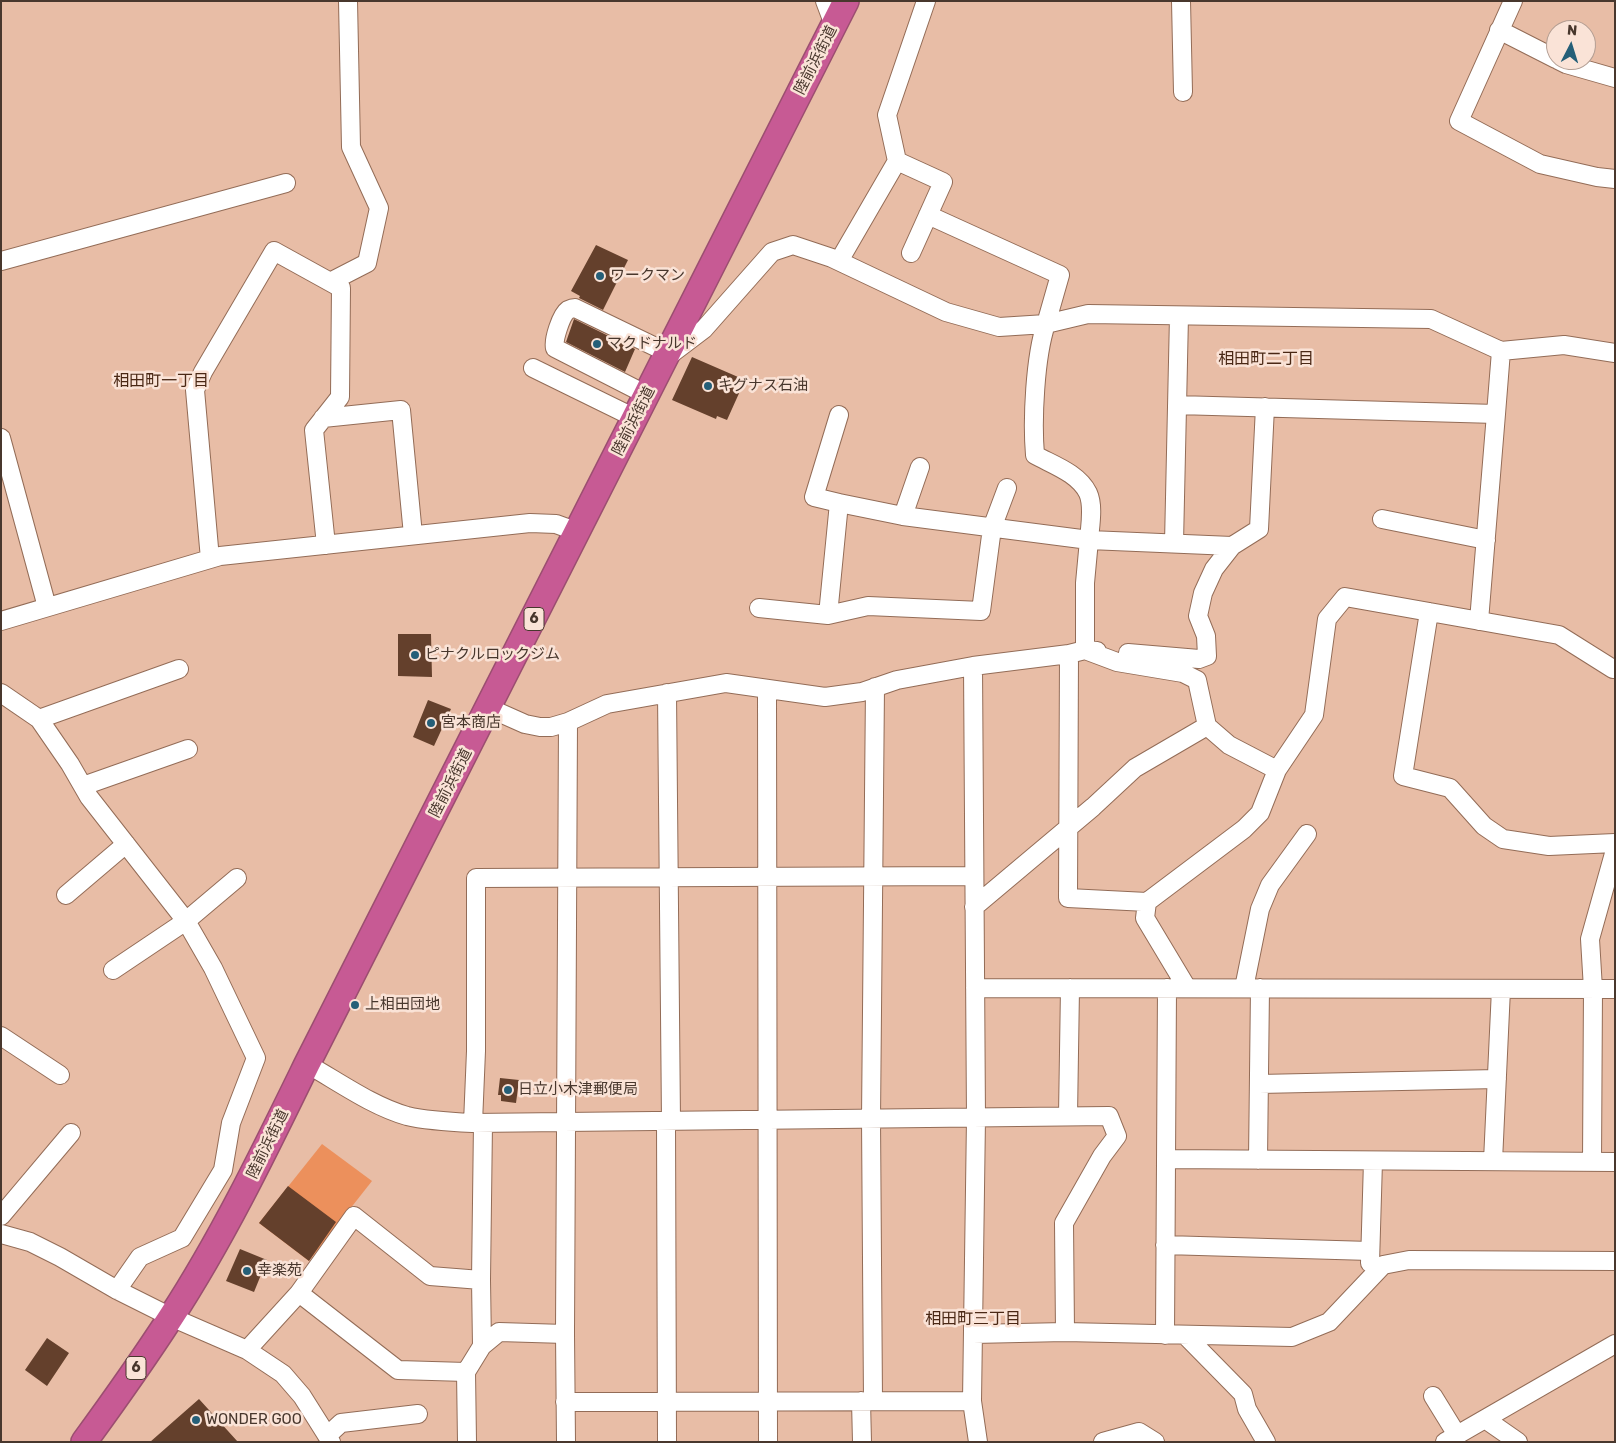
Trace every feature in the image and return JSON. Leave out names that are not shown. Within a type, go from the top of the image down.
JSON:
[{"type":"highway","name":"陸前浜街道","points":[[84,1442],[171,1317],[258,1166],[307,1064],[846,1]]},
{"type":"street","points":[[330,282],[367,263],[379,208],[351,147],[348,1]]},
{"type":"street","points":[[825,1],[834,25]]},
{"type":"street","points":[[839,261],[897,161],[887,115],[926,1]]},
{"type":"street","points":[[1181,1],[1183,92]]},
{"type":"street","points":[[1513,1],[1459,121],[1540,164],[1597,177],[1615,179]]},
{"type":"street","points":[[1499,30],[1546,54]]},
{"type":"street","points":[[1587,70],[1615,78]]},
{"type":"street","points":[[897,161],[943,182],[912,252]]},
{"type":"street","points":[[1,261],[286,183]]},
{"type":"street","points":[[928,215],[1060,275],[1041,338],[1035,398],[1034,441],[1035,455],[1075,476],[1088,494],[1090,505],[1089,540],[1077,652],[1069,827],[1068,898],[1147,902],[1244,829],[1260,813],[1277,770],[1314,715],[1327,619],[1345,597],[1558,635],[1613,669]]},
{"type":"street","points":[[635,418],[538,371],[554,348],[553,341],[568,309],[575,308],[667,356],[704,330],[772,252],[793,245],[839,261],[946,312],[999,327],[1046,324],[1088,314],[1431,319],[1501,351],[1564,345],[1615,353]]},
{"type":"street","points":[[210,559],[195,390],[203,372],[274,251],[341,288],[340,397],[314,430],[326,545]]},
{"type":"street","points":[[1174,543],[1179,316]]},
{"type":"street","points":[[554,348],[647,395]]},
{"type":"street","points":[[1479,621],[1501,351]]},
{"type":"street","points":[[1177,405],[1496,414]]},
{"type":"street","points":[[489,708],[525,724],[540,727],[568,722],[607,704],[726,683],[825,697],[862,692],[897,680],[973,666],[1077,652],[1199,659],[1207,656],[1206,636],[1198,616],[1203,593],[1214,569],[1232,546],[1260,529],[1265,407]]},
{"type":"street","points":[[324,418],[401,410],[413,535]]},
{"type":"street","points":[[839,415],[814,497],[903,516],[1089,540],[1232,546]]},
{"type":"street","points":[[1,438],[47,607]]},
{"type":"street","points":[[903,516],[920,467]]},
{"type":"street","points":[[759,608],[828,615],[868,606],[980,611],[992,528],[1007,488]]},
{"type":"street","points":[[828,615],[839,503]]},
{"type":"street","points":[[1382,519],[1486,540]]},
{"type":"street","points":[[1,621],[220,556],[530,522],[556,524],[578,532]]},
{"type":"street","points":[[1429,612],[1403,776],[1450,788],[1484,826],[1503,839],[1549,846],[1615,844]]},
{"type":"street","points":[[1077,652],[1117,662],[1183,672],[1197,680],[1207,726],[1229,744],[1277,770]]},
{"type":"street","points":[[973,666],[976,1118],[972,1401],[978,1442]]},
{"type":"street","points":[[39,719],[178,669]]},
{"type":"street","points":[[862,1442],[867,1401],[875,687]]},
{"type":"street","points":[[768,689],[768,1442]]},
{"type":"street","points":[[1,693],[39,719],[70,764],[89,797],[186,921],[213,968],[256,1058],[230,1123],[223,1170],[182,1238],[140,1257],[117,1290]]},
{"type":"street","points":[[667,693],[669,877],[667,1442]]},
{"type":"street","points":[[566,1442],[568,722]]},
{"type":"street","points":[[974,907],[1069,827],[1135,768],[1207,726]]},
{"type":"street","points":[[82,786],[188,749]]},
{"type":"street","points":[[1258,1160],[1258,1084],[1252,988],[1260,909],[1270,885],[1307,834]]},
{"type":"street","points":[[66,895],[126,844]]},
{"type":"street","points":[[1592,1162],[1593,989],[1590,939],[1615,850]]},
{"type":"street","points":[[482,1346],[476,1051],[476,878],[974,876]]},
{"type":"street","points":[[113,970],[186,921],[237,878]]},
{"type":"street","points":[[1147,902],[1145,918],[1187,988]]},
{"type":"street","points":[[975,988],[1615,989]]},
{"type":"street","points":[[1068,1116],[1070,988]]},
{"type":"street","points":[[1165,1335],[1167,988]]},
{"type":"street","points":[[1493,1161],[1502,989]]},
{"type":"street","points":[[1,1036],[60,1074]]},
{"type":"street","points":[[307,1064],[354,1092],[386,1108],[408,1116],[478,1123],[1110,1116],[1117,1136],[1102,1156],[1064,1223],[1065,1332]]},
{"type":"street","points":[[1258,1084],[1497,1079]]},
{"type":"street","points":[[1,1216],[71,1133]]},
{"type":"street","points":[[1166,1159],[1615,1162]]},
{"type":"street","points":[[1369,1278],[1373,1161]]},
{"type":"street","points":[[247,1350],[299,1292],[354,1216],[430,1276],[481,1280]]},
{"type":"street","points":[[2,1235],[30,1242],[117,1290],[171,1317],[247,1350],[283,1374],[302,1396],[329,1439],[341,1423],[418,1414]]},
{"type":"street","points":[[1165,1245],[1370,1251]]},
{"type":"street","points":[[973,1334],[1065,1332],[1292,1337],[1329,1322],[1382,1265],[1409,1260],[1615,1261]]},
{"type":"street","points":[[299,1292],[398,1370],[466,1372]]},
{"type":"street","points":[[467,1442],[466,1372],[482,1346],[500,1332],[565,1334]]},
{"type":"street","points":[[1186,1336],[1243,1394],[1247,1409],[1266,1442]]},
{"type":"street","points":[[1433,1396],[1451,1438],[1615,1344]]},
{"type":"street","points":[[565,1402],[972,1401]]},
{"type":"street","points":[[1485,1419],[1518,1442]]},
{"type":"street","points":[[1103,1442],[1139,1432],[1155,1442]]},
{"type":"shaded area","points":[[322,1144],[372,1181],[309,1261],[259,1223]]},
{"type":"building","name":"ワークマン","points":[[596,245],[628,260],[603,310],[579,298],[580,296],[571,291]]},
{"type":"building","name":"マクドナルド","points":[[574,319],[635,349],[625,372],[566,342]]},
{"type":"building","points":[[692,357],[745,380],[727,420],[717,416],[716,419],[672,400]]},
{"type":"building","name":"ピナクルロックジム","points":[[398,634],[431,634],[432,677],[398,676]]},
{"type":"building","name":"宮本商店","points":[[428,700],[451,709],[434,746],[413,737]]},
{"type":"building","points":[[500,1078],[519,1080],[516,1103],[501,1101],[501,1095],[498,1095]]},
{"type":"building","points":[[288,1186],[336,1222],[309,1261],[259,1223]]},
{"type":"building","name":"幸楽苑","points":[[240,1249],[267,1260],[254,1292],[226,1281]]},
{"type":"building","points":[[47,1338],[69,1353],[47,1386],[25,1370]]},
{"type":"building","name":"WONDER GOO","points":[[199,1399],[238,1442],[150,1442]]},
{"type":"place","name":"ワークマン","points":[[600,276]]},
{"type":"place","name":"マクドナルド","points":[[597,344]]},
{"type":"place","name":"キグナス石油","points":[[708,386]]},
{"type":"place","name":"ピナクルロックジム","points":[[415,655]]},
{"type":"place","name":"宮本商店","points":[[431,723]]},
{"type":"place","name":"上相田団地","points":[[355,1005]]},
{"type":"place","name":"日立小木津郵便局","points":[[508,1090]]},
{"type":"place","name":"幸楽苑","points":[[247,1271]]},
{"type":"place","name":"WONDER GOO","points":[[196,1420]]},
{"type":"district","name":"相田町二丁目","points":[[1266,359]]},
{"type":"district","name":"相田町一丁目","points":[[161,381]]},
{"type":"district","name":"相田町三丁目","points":[[973,1319]]}]
